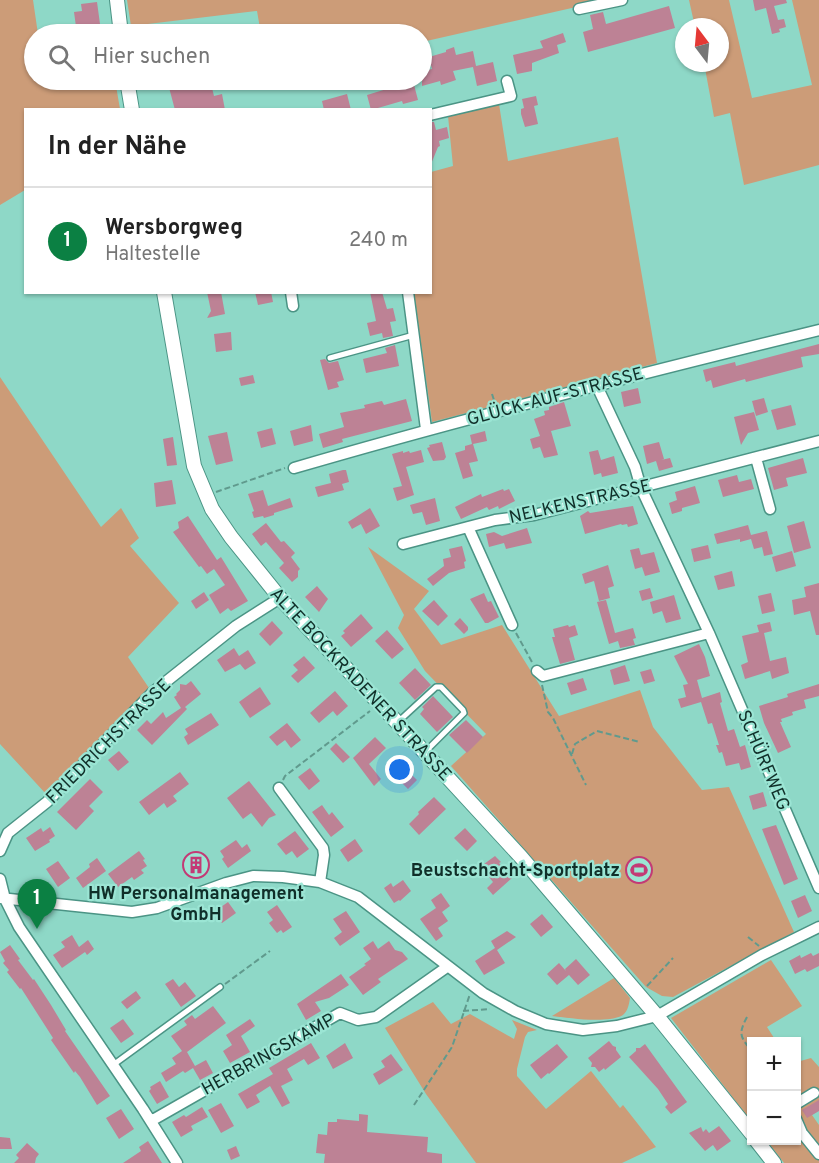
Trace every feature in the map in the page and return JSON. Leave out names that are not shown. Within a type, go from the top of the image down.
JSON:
[{"type":"street","points":[[117,0],[120,24]]},
{"type":"street","points":[[579,9],[621,0]]},
{"type":"street","points":[[432,115],[511,96],[507,81]]},
{"type":"street","points":[[129,90],[132,108]]},
{"type":"street","name":"ALTE BOCKRADENER STRASSE","points":[[164,294],[194,466],[205,496],[231,537],[280,598],[398,722],[521,857],[640,995],[747,1128]]},
{"type":"street","points":[[291,294],[293,306]]},
{"type":"street","points":[[408,294],[426,429]]},
{"type":"street","name":"GLÜCK-AUF-STRASSE","points":[[294,468],[426,429],[596,384],[819,330]]},
{"type":"street","name":"SCHÜRFWEG","points":[[596,384],[635,467],[641,488],[709,633],[819,888]]},
{"type":"street","name":"NELKENSTRASSE","points":[[403,544],[495,520],[534,514],[641,488],[819,441]]},
{"type":"street","points":[[756,458],[770,509]]},
{"type":"street","points":[[468,527],[512,625]]},
{"type":"street","name":"FRIEDRICHSTRASSE","points":[[0,849],[8,832],[47,802],[153,692],[236,626],[280,598]]},
{"type":"street","points":[[540,674],[709,633]]},
{"type":"street","points":[[279,789],[323,848],[320,882]]},
{"type":"street","points":[[2,898],[132,912],[158,908],[226,883],[253,876],[320,882],[358,897],[473,986],[510,1008],[546,1024],[583,1030],[617,1026],[657,1016],[762,955],[819,927]]},
{"type":"street","points":[[0,879],[2,898],[19,927],[177,1163]]},
{"type":"street","name":"HERBRINGSKAMP","points":[[151,1121],[340,1013],[358,1020],[376,1017],[447,967]]},
{"type":"street","points":[[801,1101],[814,1093]]},
{"type":"street","points":[[801,1131],[819,1154]]},
{"type":"street","points":[[760,1145],[774,1163]]},
{"type":"lane","points":[[330,358],[414,335]]},
{"type":"lane","points":[[398,722],[436,687],[441,687],[463,710],[464,713],[425,752]]},
{"type":"lane","points":[[113,1065],[220,987]]},
{"type":"path","points":[[205,496],[286,467],[294,468]]},
{"type":"path","points":[[512,625],[540,674],[541,688],[548,712],[586,785]]},
{"type":"path","points":[[279,789],[285,776],[380,704]]},
{"type":"path","points":[[572,756],[575,744],[597,731],[640,742]]},
{"type":"path","points":[[748,937],[759,946]]},
{"type":"path","points":[[220,987],[270,951]]},
{"type":"path","points":[[640,995],[673,958]]},
{"type":"path","points":[[414,1105],[452,1047],[473,986]]},
{"type":"path","points":[[463,1011],[510,1008]]},
{"type":"path","points":[[747,1017],[741,1029],[741,1038],[747,1045]]},
{"type":"shaded area","points":[[0,0],[33,0],[37,24],[24,24],[24,90],[117,90],[120,108],[24,108],[24,191],[0,205]]},
{"type":"shaded area","points":[[127,0],[607,0],[432,40],[432,24],[259,24],[257,11],[131,24]]},
{"type":"shaded area","points":[[689,0],[729,0],[752,98],[812,85],[792,0],[819,0],[819,165],[744,185],[730,113],[714,117],[706,72],[729,72],[729,18],[693,18]]},
{"type":"shaded area","points":[[499,104],[508,161],[618,137],[657,363],[432,422],[414,294],[432,294],[432,172],[453,166],[448,116]]},
{"type":"shaded area","points":[[0,377],[101,527],[121,508],[139,538],[130,546],[179,603],[128,657],[149,688],[46,794],[0,744]]},
{"type":"shaded area","points":[[368,547],[429,591],[414,609],[441,645],[502,625],[559,716],[640,690],[653,727],[702,790],[729,787],[794,932],[673,997],[662,996],[646,987],[451,766],[486,734],[425,671],[398,628],[404,615]]},
{"type":"shaded area","points":[[771,960],[802,1006],[767,1027],[773,1037],[747,1037],[747,1116],[671,1018]]},
{"type":"shaded area","points":[[614,978],[630,998],[623,1015],[598,1020],[552,1016]]},
{"type":"shaded area","points":[[433,1002],[451,1024],[470,1014],[514,1039],[517,1029],[512,1020],[537,1030],[528,1032],[525,1037],[517,1076],[546,1109],[591,1071],[620,1108],[623,1105],[656,1147],[622,1163],[476,1163],[426,1094],[385,1028]]},
{"type":"shaded area","points":[[811,1058],[819,1067],[819,1110],[812,1115],[819,1125],[819,1163],[784,1163],[770,1145],[801,1145],[801,1061]]},
{"type":"building","points":[[753,0],[786,0],[787,3],[774,6],[778,20],[784,19],[786,27],[772,34],[766,8],[755,11]]},
{"type":"building","points":[[97,2],[100,24],[76,24],[74,12],[82,11],[81,4]]},
{"type":"building","points":[[669,6],[675,28],[588,52],[583,32],[593,29],[590,15],[603,12],[606,24]]},
{"type":"building","points":[[563,33],[566,42],[557,45],[559,53],[532,63],[532,71],[517,74],[513,55],[543,48],[540,41]]},
{"type":"building","points":[[454,47],[456,55],[473,51],[476,66],[493,62],[497,81],[477,86],[473,67],[453,71],[456,80],[441,85],[440,81],[432,83],[432,56],[446,52]]},
{"type":"building","points":[[170,90],[212,90],[214,96],[222,94],[225,108],[174,108]]},
{"type":"building","points":[[383,90],[415,90],[418,100],[370,108],[367,95]]},
{"type":"building","points":[[347,94],[350,108],[324,108],[322,101]]},
{"type":"building","points":[[536,96],[538,105],[534,106],[538,124],[525,127],[521,114],[521,109],[524,108],[522,99]]},
{"type":"building","points":[[432,122],[436,130],[447,127],[449,138],[439,141],[440,146],[432,162]]},
{"type":"building","points":[[207,294],[221,294],[225,314],[207,318],[211,311]]},
{"type":"building","points":[[255,294],[271,294],[273,302],[258,305]]},
{"type":"building","points":[[370,294],[383,294],[387,309],[393,308],[396,321],[390,322],[393,336],[383,338],[382,333],[370,336],[367,323],[376,321]]},
{"type":"building","points":[[231,332],[232,350],[216,352],[214,334]]},
{"type":"building","points":[[819,344],[819,354],[801,357],[803,367],[713,388],[711,380],[706,382],[703,370],[735,362],[736,366]]},
{"type":"building","points":[[395,345],[399,366],[366,373],[363,359],[387,353],[385,348]]},
{"type":"building","points":[[325,359],[329,363],[338,361],[344,380],[337,382],[339,387],[328,390],[320,360]]},
{"type":"building","points":[[253,375],[255,383],[241,386],[239,378]]},
{"type":"building","points":[[638,388],[641,403],[624,407],[621,392]]},
{"type":"building","points":[[764,398],[768,412],[756,416],[752,401]]},
{"type":"building","points":[[406,399],[412,421],[342,439],[343,442],[323,448],[319,434],[344,427],[340,413],[365,408],[364,405],[382,401],[384,405]]},
{"type":"building","points":[[564,402],[571,426],[551,431],[558,455],[544,458],[540,447],[533,449],[530,439],[540,436],[534,419],[545,415],[544,411],[549,410],[549,407]]},
{"type":"building","points":[[791,405],[796,425],[777,430],[771,410]]},
{"type":"building","points":[[754,412],[759,430],[748,433],[741,445],[734,417]]},
{"type":"building","points":[[311,425],[313,441],[294,446],[290,431]]},
{"type":"building","points":[[272,428],[276,444],[261,448],[257,432]]},
{"type":"building","points":[[485,431],[487,441],[473,444],[478,461],[469,463],[473,476],[463,479],[455,453],[465,450],[465,446],[472,444],[470,435]]},
{"type":"building","points":[[227,432],[233,461],[216,465],[208,436]]},
{"type":"building","points":[[173,437],[177,465],[167,466],[163,439]]},
{"type":"building","points":[[442,442],[446,457],[444,460],[433,461],[427,448],[430,447],[429,445]]},
{"type":"building","points":[[659,442],[664,459],[661,460],[670,458],[673,467],[659,471],[656,461],[647,464],[643,446]]},
{"type":"building","points":[[421,450],[424,462],[406,467],[414,495],[397,501],[393,488],[402,486],[392,454]]},
{"type":"building","points":[[598,450],[601,460],[614,456],[618,473],[602,477],[601,473],[594,475],[589,452]]},
{"type":"building","points":[[803,458],[807,473],[786,478],[788,486],[774,490],[768,468]]},
{"type":"building","points":[[346,470],[349,482],[342,484],[344,490],[318,497],[315,487],[331,483],[329,474]]},
{"type":"building","points":[[737,475],[739,482],[751,479],[754,489],[723,497],[718,480]]},
{"type":"building","points":[[172,480],[176,504],[156,507],[154,483]]},
{"type":"building","points":[[695,486],[700,503],[682,508],[682,511],[672,514],[669,503],[677,500],[675,492]]},
{"type":"building","points":[[503,489],[504,491],[509,489],[515,501],[499,509],[498,506],[489,510],[487,507],[461,519],[455,507],[481,494],[482,497]]},
{"type":"building","points":[[263,490],[268,506],[290,498],[293,507],[264,518],[263,516],[254,518],[248,494]]},
{"type":"building","points":[[435,498],[440,521],[426,525],[422,512],[413,514],[410,505]]},
{"type":"building","points":[[633,506],[638,524],[628,527],[627,524],[621,524],[585,534],[580,516],[588,511],[590,513]]},
{"type":"building","points":[[370,508],[380,526],[366,534],[361,524],[352,529],[348,522]]},
{"type":"building","points":[[188,516],[217,560],[221,557],[248,601],[231,611],[228,608],[220,614],[209,595],[225,585],[214,569],[207,574],[201,566],[199,567],[173,532],[179,528],[178,522]]},
{"type":"building","points":[[804,521],[811,548],[794,553],[787,526]]},
{"type":"building","points":[[266,523],[281,542],[284,541],[295,553],[291,557],[300,569],[298,577],[292,582],[279,568],[284,563],[266,542],[261,546],[252,534]]},
{"type":"building","points":[[748,525],[751,535],[767,531],[773,554],[764,556],[762,547],[754,549],[751,539],[717,544],[714,534]]},
{"type":"building","points":[[527,528],[532,543],[506,549],[504,543],[489,547],[486,534],[494,532],[502,536]]},
{"type":"building","points":[[708,545],[711,558],[694,562],[691,549]]},
{"type":"building","points":[[462,546],[466,561],[464,562],[465,568],[449,573],[433,586],[427,579],[444,566],[443,559],[451,557],[449,549]]},
{"type":"building","points":[[639,548],[641,555],[654,552],[660,572],[645,576],[642,567],[635,569],[630,550]]},
{"type":"building","points":[[792,551],[796,566],[776,572],[772,557]]},
{"type":"building","points":[[608,565],[614,586],[608,588],[610,598],[599,601],[594,581],[585,584],[582,574]]},
{"type":"building","points":[[732,571],[735,586],[718,590],[714,576]]},
{"type":"building","points":[[819,583],[819,635],[816,635],[810,611],[794,615],[792,600],[806,597],[804,587]]},
{"type":"building","points":[[317,586],[328,599],[319,612],[305,597]]},
{"type":"building","points":[[650,588],[653,598],[642,601],[639,591]]},
{"type":"building","points":[[204,592],[209,600],[196,609],[191,601]]},
{"type":"building","points":[[484,593],[499,617],[488,623],[485,623],[470,599]]},
{"type":"building","points":[[771,593],[775,611],[762,614],[758,596]]},
{"type":"building","points":[[674,595],[681,619],[666,623],[662,611],[653,614],[650,602]]},
{"type":"building","points":[[434,600],[448,616],[438,626],[422,611]]},
{"type":"building","points":[[606,600],[615,633],[633,628],[636,638],[633,639],[635,645],[620,648],[618,641],[609,644],[597,602]]},
{"type":"building","points":[[361,614],[373,628],[351,647],[341,636],[345,633],[343,631]]},
{"type":"building","points":[[460,618],[468,627],[464,634],[454,624]]},
{"type":"building","points":[[272,621],[283,633],[270,646],[259,634]]},
{"type":"building","points":[[770,622],[772,631],[764,633],[770,661],[786,657],[789,673],[772,679],[770,671],[745,679],[741,665],[748,662],[742,636],[759,632],[757,625]]},
{"type":"building","points":[[568,625],[569,627],[575,625],[578,635],[569,638],[575,660],[560,664],[552,637],[555,637],[553,629]]},
{"type":"building","points":[[387,630],[404,649],[392,659],[375,641]]},
{"type":"building","points":[[699,644],[710,676],[697,680],[702,698],[720,692],[722,702],[720,703],[728,731],[734,729],[740,747],[745,745],[751,767],[741,770],[739,763],[726,766],[722,752],[719,753],[716,745],[719,745],[712,723],[708,724],[701,702],[681,708],[678,699],[686,697],[683,685],[688,684],[674,656]]},
{"type":"building","points":[[234,648],[239,656],[248,650],[256,663],[245,670],[240,664],[225,672],[217,660]]},
{"type":"building","points":[[304,656],[315,668],[298,683],[291,676],[298,670],[293,665]]},
{"type":"building","points":[[625,665],[630,681],[614,685],[610,670]]},
{"type":"building","points":[[415,668],[431,685],[415,700],[399,683]]},
{"type":"building","points":[[651,669],[655,681],[644,684],[640,672]]},
{"type":"building","points":[[583,678],[587,690],[571,695],[567,683]]},
{"type":"building","points":[[191,681],[201,694],[185,707],[187,709],[152,745],[137,730],[147,720],[151,724],[163,712],[166,718],[181,708],[174,697],[180,690],[180,684],[186,685]]},
{"type":"building","points":[[819,684],[819,696],[804,700],[806,708],[792,712],[793,715],[781,719],[782,722],[780,722],[791,747],[778,753],[759,706]]},
{"type":"building","points":[[260,687],[271,704],[250,718],[239,702]]},
{"type":"building","points":[[335,691],[348,706],[337,716],[333,711],[319,723],[310,713]]},
{"type":"building","points":[[433,696],[453,717],[437,732],[420,714],[424,709],[422,707]]},
{"type":"building","points":[[211,713],[219,725],[188,745],[184,737],[188,734],[185,729]]},
{"type":"building","points":[[466,720],[483,737],[467,753],[449,735]]},
{"type":"building","points":[[287,723],[301,740],[291,748],[285,740],[277,746],[269,737]]},
{"type":"building","points":[[375,737],[386,748],[369,764],[381,779],[374,786],[353,758]]},
{"type":"building","points":[[336,743],[350,757],[343,763],[330,749]]},
{"type":"building","points":[[119,751],[129,762],[118,771],[108,760]]},
{"type":"building","points":[[404,767],[417,780],[408,789],[395,776]]},
{"type":"building","points":[[310,768],[320,781],[309,790],[298,777]]},
{"type":"building","points":[[180,772],[189,784],[173,796],[177,801],[167,808],[164,803],[149,815],[139,802]]},
{"type":"building","points":[[90,779],[103,792],[89,806],[94,811],[76,830],[57,812]]},
{"type":"building","points":[[249,781],[276,815],[269,818],[262,827],[251,813],[243,819],[227,798]]},
{"type":"building","points":[[763,792],[767,806],[753,810],[749,796]]},
{"type":"building","points":[[434,797],[446,809],[419,835],[409,824]]},
{"type":"building","points":[[322,805],[329,815],[332,812],[344,827],[331,837],[312,812]]},
{"type":"building","points":[[776,825],[798,879],[784,885],[762,829]]},
{"type":"building","points":[[50,827],[55,836],[35,851],[26,838],[41,828],[43,832]]},
{"type":"building","points":[[465,828],[477,841],[467,851],[454,838]]},
{"type":"building","points":[[295,831],[309,849],[297,858],[292,851],[286,855],[277,844]]},
{"type":"building","points":[[355,839],[363,851],[348,862],[340,850]]},
{"type":"building","points":[[236,840],[242,848],[247,844],[251,851],[228,868],[220,851]]},
{"type":"building","points":[[139,851],[147,866],[141,870],[144,873],[134,880],[132,877],[118,887],[108,874]]},
{"type":"building","name":"HW Personalmanagement GmbH","points":[[198,854],[208,869],[194,879],[186,869],[187,862]]},
{"type":"building","points":[[495,856],[512,878],[493,895],[487,888],[493,882],[489,877],[492,874],[484,864]]},
{"type":"building","points":[[97,858],[106,871],[83,888],[76,878]]},
{"type":"building","points":[[58,861],[70,878],[58,887],[46,869]]},
{"type":"building","points":[[403,880],[411,891],[400,901],[394,903],[384,888],[391,883],[393,887]]},
{"type":"building","points":[[441,893],[450,906],[442,912],[448,921],[438,928],[443,936],[436,941],[420,919],[436,908],[431,900]]},
{"type":"building","points":[[805,895],[812,911],[798,918],[791,901]]},
{"type":"building","points":[[228,902],[236,913],[222,923],[214,912]]},
{"type":"building","points":[[277,905],[292,927],[283,933],[281,930],[277,933],[269,923],[273,920],[267,912]]},
{"type":"building","points":[[346,911],[360,932],[340,946],[334,938],[342,932],[333,919]]},
{"type":"building","points":[[542,914],[553,927],[541,937],[530,924]]},
{"type":"building","points":[[507,931],[516,937],[497,950],[505,963],[484,975],[475,961],[495,948],[491,941]]},
{"type":"building","points":[[72,935],[79,947],[88,940],[94,949],[87,955],[85,952],[62,968],[53,955],[65,947],[61,942]]},
{"type":"building","points":[[373,941],[378,949],[389,941],[395,950],[402,952],[408,959],[378,979],[381,982],[363,995],[349,977],[371,959],[363,948]]},
{"type":"building","points":[[10,945],[110,1096],[97,1105],[80,1077],[75,1071],[74,1073],[51,1040],[53,1038],[21,988],[7,972],[9,970],[3,963],[5,961],[0,952]]},
{"type":"building","points":[[811,953],[813,956],[819,953],[819,966],[807,972],[805,969],[795,974],[789,961],[800,955],[801,958]]},
{"type":"building","points":[[576,959],[590,975],[578,985],[569,975],[557,985],[547,974],[559,963],[566,971],[565,969]]},
{"type":"building","points":[[341,974],[349,985],[329,998],[315,1002],[321,1011],[306,1020],[297,1004]]},
{"type":"building","points":[[173,979],[179,987],[185,982],[196,996],[181,1007],[165,984]]},
{"type":"building","points":[[136,991],[141,998],[127,1009],[121,1002]]},
{"type":"building","points":[[213,1006],[226,1023],[187,1052],[195,1066],[206,1060],[213,1073],[200,1080],[193,1068],[185,1073],[183,1071],[166,1082],[161,1073],[176,1064],[172,1058],[182,1051],[171,1036],[187,1025],[184,1021],[192,1015],[195,1019]]},
{"type":"building","points":[[123,1019],[134,1034],[121,1043],[110,1028]]},
{"type":"building","points":[[250,1019],[255,1026],[241,1036],[250,1052],[230,1063],[223,1051],[232,1045],[226,1035]]},
{"type":"building","points":[[609,1041],[616,1047],[621,1057],[599,1072],[595,1067],[591,1067],[592,1063],[588,1058]]},
{"type":"building","points":[[311,1043],[320,1058],[308,1065],[304,1059],[287,1069],[293,1080],[281,1086],[290,1103],[282,1107],[270,1086],[256,1095],[260,1102],[247,1109],[238,1094],[273,1074],[269,1068]]},
{"type":"building","points":[[345,1043],[353,1058],[333,1069],[326,1056]]},
{"type":"building","points":[[557,1044],[568,1057],[541,1079],[530,1065]]},
{"type":"building","points":[[645,1044],[687,1102],[671,1114],[665,1107],[668,1104],[658,1089],[629,1057],[636,1051],[636,1048]]},
{"type":"building","points":[[391,1054],[403,1070],[379,1085],[373,1074],[385,1067],[381,1061]]},
{"type":"building","points":[[160,1081],[169,1097],[157,1104],[149,1091],[150,1087]]},
{"type":"building","points":[[819,1100],[819,1111],[807,1118],[802,1110]]},
{"type":"building","points":[[221,1103],[234,1126],[221,1133],[208,1110]]},
{"type":"building","points":[[202,1107],[208,1117],[191,1126],[193,1130],[181,1137],[172,1122]]},
{"type":"building","points":[[121,1109],[134,1129],[119,1139],[106,1118]]},
{"type":"building","points":[[359,1114],[368,1115],[367,1132],[428,1137],[427,1152],[442,1154],[442,1163],[324,1163],[325,1154],[316,1153],[318,1134],[327,1135],[328,1122],[337,1122],[337,1119],[359,1121]]},
{"type":"building","points":[[719,1126],[731,1141],[717,1151],[713,1145],[705,1151],[689,1133],[701,1127],[703,1132],[706,1129],[709,1133]]},
{"type":"building","points":[[0,1137],[10,1138],[12,1149],[0,1149]]},
{"type":"building","points":[[148,1141],[162,1163],[123,1163],[141,1151],[139,1147]]},
{"type":"building","points":[[27,1143],[39,1154],[35,1163],[14,1163],[19,1158],[16,1155]]},
{"type":"building","points":[[236,1146],[240,1156],[231,1160],[227,1150]]},
{"type":"place","name":"HW Personalmanagement GmbH","points":[[196,865]]},
{"type":"place","name":"Beustschacht-Sportplatz","points":[[639,870]]},
{"type":"place","name":"Wersborgweg","points":[[37,929]]}]
